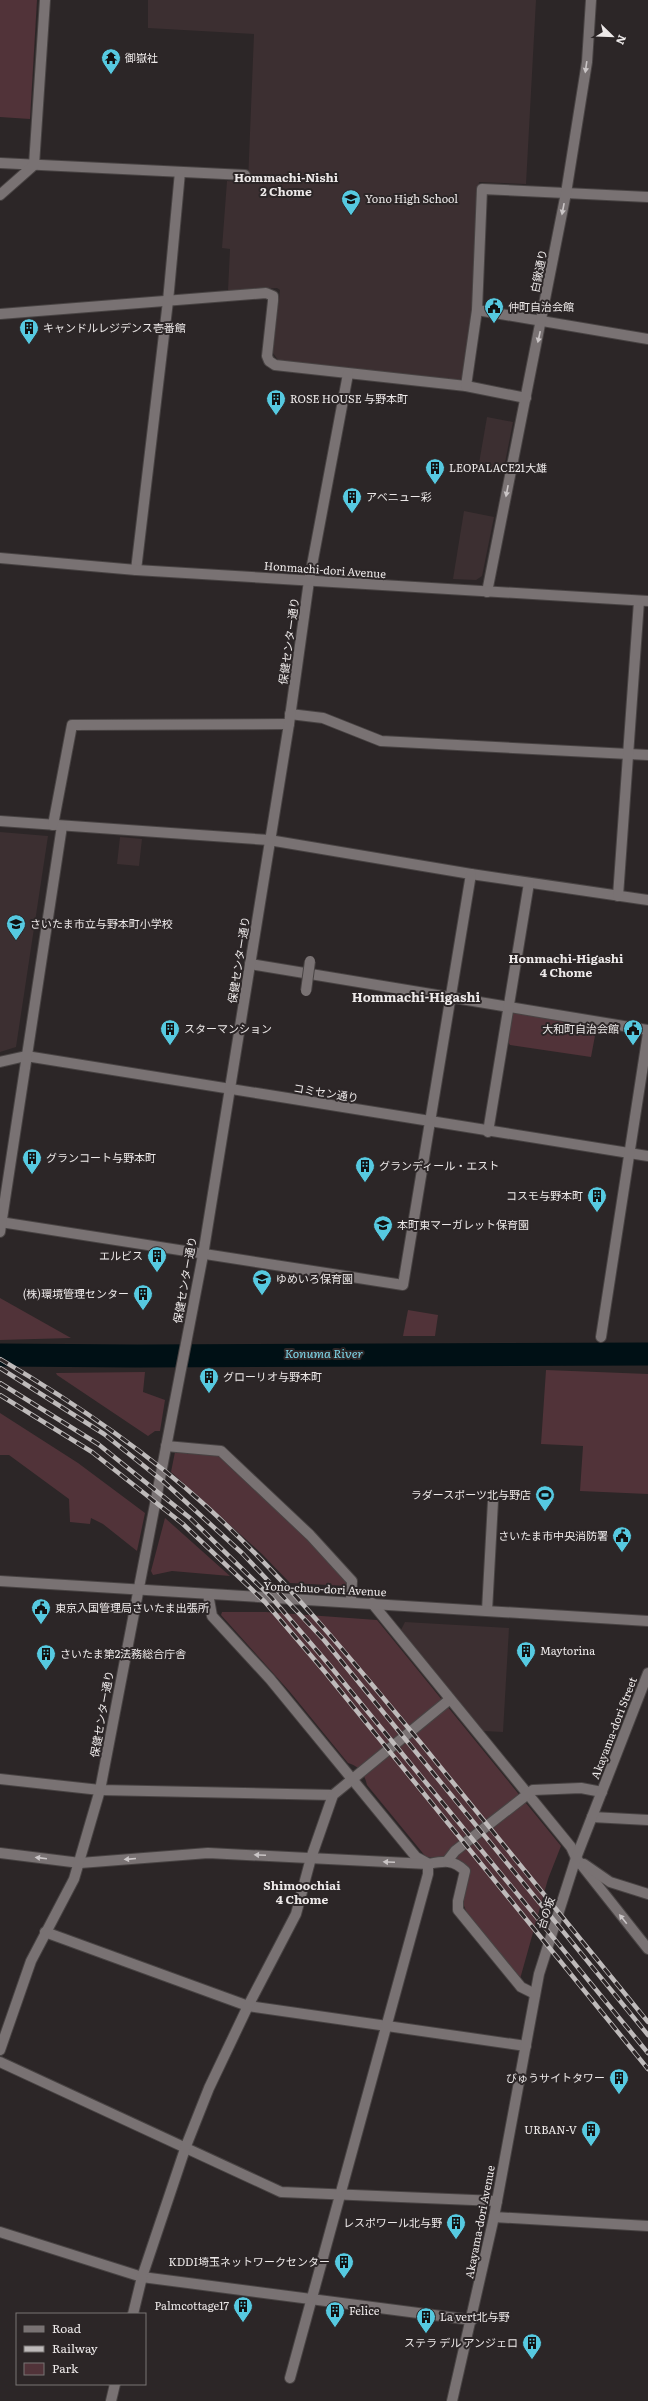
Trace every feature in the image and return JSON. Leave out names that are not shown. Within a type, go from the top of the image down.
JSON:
[{"type":"street","points":[[0,195],[34,165],[45,0]]},
{"type":"street","name":"白鍬通り","points":[[487,592],[566,193],[587,62],[591,0]]},
{"type":"street","points":[[0,163],[245,175]]},
{"type":"street","points":[[136,570],[168,301],[180,172]]},
{"type":"street","points":[[466,386],[477,310],[482,189],[648,197]]},
{"type":"street","points":[[0,314],[270,294],[273,301],[267,356],[269,361],[275,365],[466,386],[526,398]]},
{"type":"street","points":[[477,310],[648,339]]},
{"type":"street","name":"保健センター通り","points":[[0,2050],[31,1961],[74,1879],[80,1863],[100,1790],[202,1255],[230,1090],[289,719],[309,580],[348,374]]},
{"type":"street","name":"Honmachi-dori Avenue","points":[[0,558],[136,570],[643,601]]},
{"type":"street","points":[[618,896],[628,754],[643,601]]},
{"type":"street","points":[[0,1232],[72,725],[323,718],[381,741],[648,755]]},
{"type":"street","points":[[0,821],[269,840],[471,874],[648,900]]},
{"type":"street","points":[[1,1222],[202,1255],[403,1285],[471,874]]},
{"type":"street","points":[[488,1132],[529,883]]},
{"type":"street","points":[[306,991],[310,961]]},
{"type":"street","points":[[250,964],[648,1031],[601,1337]]},
{"type":"street","name":"コミセン通り","points":[[0,1062],[26,1056],[430,1123],[648,1156]]},
{"type":"street","points":[[166,1446],[221,1451],[310,1535],[352,1582],[351,1602]]},
{"type":"street","points":[[487,1611],[493,1501]]},
{"type":"street","name":"Yono-chuo-dori Avenue","points":[[0,1582],[372,1603],[648,1621]]},
{"type":"street","points":[[208,1594],[212,1616],[270,1679],[416,1856],[428,1864]]},
{"type":"street","points":[[372,1603],[449,1700],[571,1847],[576,1858],[648,1949]]},
{"type":"street","name":"Akayama-dori Street","points":[[602,1792],[648,1673]]},
{"type":"street","points":[[133,2313],[142,2277],[186,2146],[209,2088],[248,2006],[296,1914],[311,1858],[333,1795],[449,1700]]},
{"type":"street","points":[[0,1779],[100,1790],[333,1795]]},
{"type":"street","points":[[448,1860],[455,1851],[527,1793],[533,1790],[582,1788],[602,1792]]},
{"type":"street","name":"台の坂","points":[[526,2046],[539,1974],[576,1858],[602,1792]]},
{"type":"street","points":[[592,1817],[648,1820]]},
{"type":"street","points":[[0,1854],[80,1863],[208,1853],[428,1864],[448,1860],[456,1863],[465,1871],[458,1900],[458,1910],[521,1987],[535,1994]]},
{"type":"street","points":[[576,1858],[610,1882],[648,1894]]},
{"type":"street","points":[[290,2378],[428,1874],[428,1864]]},
{"type":"street","points":[[46,1932],[248,2006],[526,2046]]},
{"type":"street","name":"Akayama-dori Avenue","points":[[452,2401],[472,2320],[494,2217],[526,2046]]},
{"type":"street","points":[[0,2062],[186,2146],[281,2192],[497,2201]]},
{"type":"street","points":[[494,2217],[648,2226]]},
{"type":"street","points":[[0,2232],[142,2277],[472,2320]]},
{"type":"street","points":[[111,2401],[115,2385]]},
{"type":"shaded area","name":"Yono High School","points":[[148,0],[536,0],[526,184],[479,182],[472,305],[463,377],[458,381],[278,360],[273,353],[280,290],[277,288],[228,291],[230,249],[222,248],[227,181],[248,182],[254,34],[148,28]]},
{"type":"shaded area","points":[[487,417],[513,422],[503,473],[478,469]]},
{"type":"shaded area","points":[[464,511],[494,517],[482,576],[476,580],[453,579]]},
{"type":"shaded area","name":"さいたま市立与野本町小学校","points":[[0,832],[48,836],[16,1047],[0,1052]]},
{"type":"shaded area","points":[[120,837],[142,839],[139,866],[117,864]]},
{"type":"shaded area","points":[[405,1622],[509,1628],[503,1732],[483,1731],[401,1630]]},
{"type":"green space","points":[[0,0],[37,0],[30,119],[0,117]]},
{"type":"green space","points":[[515,1011],[597,1025],[591,1057],[510,1045],[507,1040],[511,1014]]},
{"type":"green space","points":[[0,1298],[71,1338],[0,1340]]},
{"type":"green space","points":[[408,1310],[438,1315],[435,1336],[403,1336]]},
{"type":"green space","points":[[546,1370],[648,1374],[648,1494],[580,1491],[583,1446],[541,1444]]},
{"type":"green space","points":[[145,1372],[143,1392],[165,1400],[160,1431],[155,1431],[148,1436],[56,1373]]},
{"type":"green space","points":[[0,1413],[78,1463],[145,1513],[137,1551],[103,1524],[91,1518],[90,1524],[70,1522],[69,1499],[9,1455],[0,1455]]},
{"type":"green space","points":[[175,1452],[218,1454],[268,1498],[347,1580],[348,1586],[290,1583],[262,1554],[171,1472]]},
{"type":"green space","points":[[165,1518],[230,1576],[172,1571],[153,1575],[151,1571]]},
{"type":"green space","points":[[222,1612],[266,1612],[377,1620],[561,1846],[548,1879],[520,1979],[467,1913],[462,1901],[470,1868],[452,1855],[438,1858],[426,1857],[367,1785],[361,1771],[356,1766],[348,1763],[290,1692],[221,1615]]},
{"type":"waterway","name":"Konuma River","points":[[0,1355],[137,1356],[648,1354]]},
{"type":"railway","points":[[0,1359],[81,1409],[107,1427],[158,1465],[235,1533],[317,1620],[369,1681],[648,2022]]},
{"type":"railway","points":[[0,1368],[104,1434],[164,1482],[242,1553],[324,1640],[648,2035]]},
{"type":"railway","points":[[0,1383],[98,1444],[190,1518],[271,1597],[331,1667],[648,2053]]},
{"type":"railway","points":[[0,1395],[92,1452],[183,1524],[265,1602],[325,1672],[648,2069]]},
{"type":"place","name":"御嶽社","points":[[111,75]]},
{"type":"place","name":"Yono High School","points":[[351,216]]},
{"type":"place","name":"仲町自治会館","points":[[494,324]]},
{"type":"place","name":"キャンドルレジデンス壱番館","points":[[29,345]]},
{"type":"place","name":"ROSE HOUSE 与野本町","points":[[276,416]]},
{"type":"place","name":"LEOPALACE21大雄","points":[[435,485]]},
{"type":"place","name":"アベニュー彩","points":[[352,514]]},
{"type":"place","name":"さいたま市立与野本町小学校","points":[[16,941]]},
{"type":"place","name":"スターマンション","points":[[170,1046]]},
{"type":"place","name":"大和町自治会館","points":[[633,1046]]},
{"type":"place","name":"グランコート与野本町","points":[[32,1175]]},
{"type":"place","name":"グランディール・エスト","points":[[365,1183]]},
{"type":"place","name":"コスモ与野本町","points":[[597,1213]]},
{"type":"place","name":"本町東マーガレット保育園","points":[[383,1242]]},
{"type":"place","name":"エルビス","points":[[157,1273]]},
{"type":"place","name":"ゆめいろ保育園","points":[[262,1296]]},
{"type":"place","name":"(株)環境管理センター","points":[[143,1311]]},
{"type":"place","name":"グローリオ与野本町","points":[[209,1394]]},
{"type":"place","name":"ラダースポーツ北与野店","points":[[545,1512]]},
{"type":"place","name":"さいたま市中央消防署","points":[[622,1553]]},
{"type":"place","name":"東京入国管理局さいたま出張所","points":[[41,1625]]},
{"type":"place","name":"Maytorina","points":[[526,1668]]},
{"type":"place","name":"さいたま第2法務総合庁舎","points":[[46,1671]]},
{"type":"place","name":"びゅうサイトタワー","points":[[619,2095]]},
{"type":"place","name":"URBAN-V","points":[[591,2147]]},
{"type":"place","name":"レスポワール北与野","points":[[456,2240]]},
{"type":"place","name":"KDDI埼玉ネットワークセンター","points":[[344,2279]]},
{"type":"place","name":"Palmcottage17","points":[[243,2323]]},
{"type":"place","name":"Felice","points":[[335,2328]]},
{"type":"place","name":"La vert北与野","points":[[426,2334]]},
{"type":"place","name":"ステラ デル アンジェロ","points":[[532,2360]]},
{"type":"district","name":"Hommachi-Nishi 2 Chome","points":[[286,185]]},
{"type":"district","name":"Honmachi-Higashi 4 Chome","points":[[566,966]]},
{"type":"district","name":"Hommachi-Higashi","points":[[416,997]]},
{"type":"district","name":"Shimoochiai 4 Chome","points":[[302,1893]]}]
